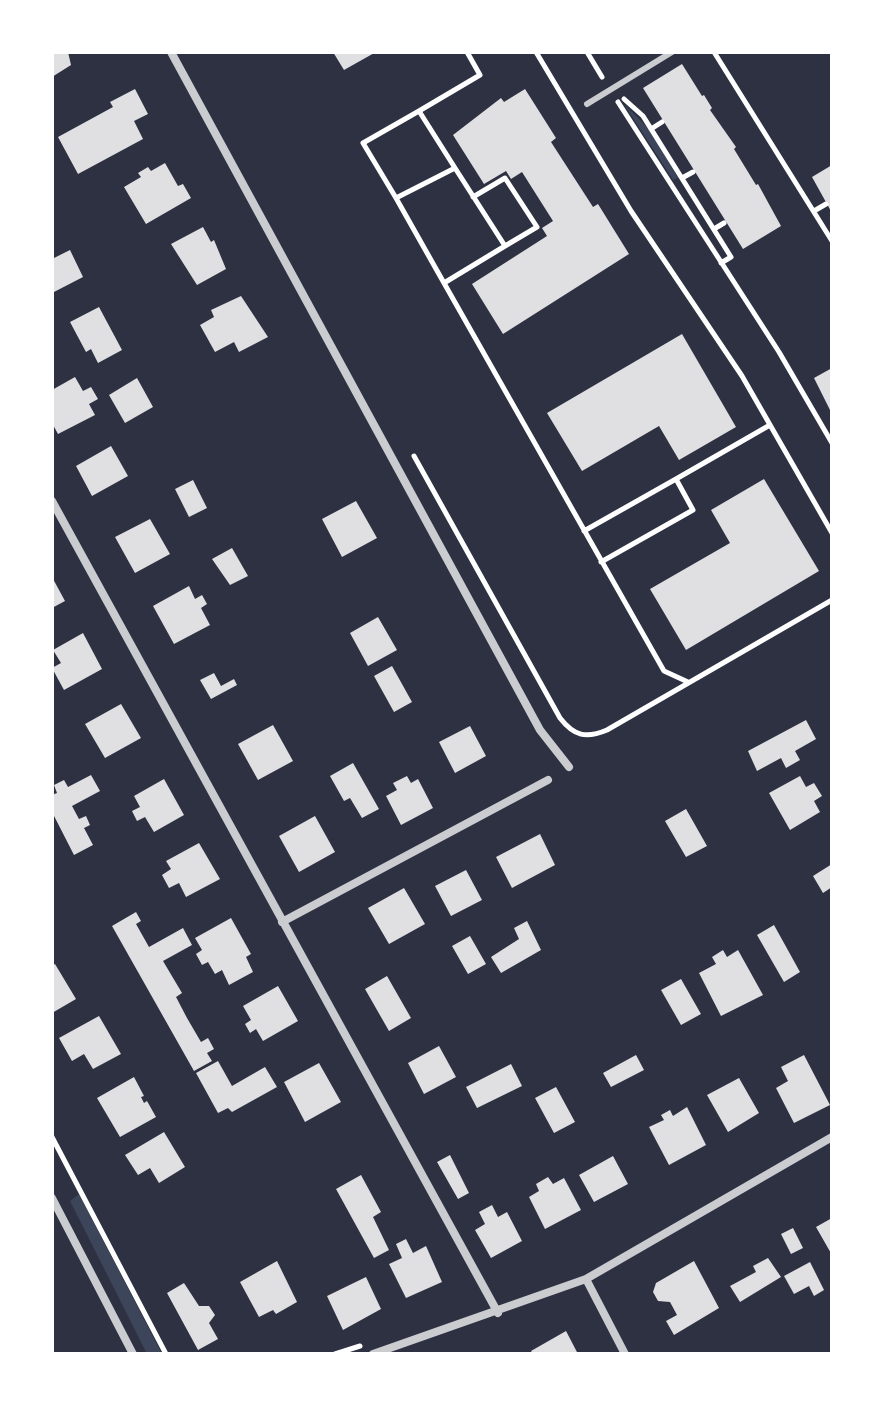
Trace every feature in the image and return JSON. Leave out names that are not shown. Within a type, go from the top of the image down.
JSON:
[{"type":"street","points":[[171,52],[540,730],[569,767]]},
{"type":"street","points":[[52,501],[498,1313]]},
{"type":"street","points":[[282,922],[548,780]]},
{"type":"street","points":[[373,1354],[498,1313],[586,1279],[832,1137]]},
{"type":"street","points":[[52,1198],[133,1354]]},
{"type":"street","points":[[586,1279],[625,1354]]},
{"type":"lane","points":[[587,104],[672,52]]},
{"type":"path","points":[[467,52],[480,75],[363,143],[664,671],[688,682]]},
{"type":"path","points":[[536,52],[631,211],[700,309],[832,533]]},
{"type":"path","points":[[587,52],[610,90]]},
{"type":"path","points":[[714,52],[832,241]]},
{"type":"path","points":[[721,263],[731,257],[643,116],[624,99],[615,98],[832,443]]},
{"type":"path","points":[[419,111],[505,246]]},
{"type":"path","points":[[651,129],[662,122]]},
{"type":"path","points":[[396,198],[455,168]]},
{"type":"path","points":[[682,178],[693,172]]},
{"type":"path","points":[[444,283],[537,227],[505,178],[473,197]]},
{"type":"path","points":[[814,211],[826,204]]},
{"type":"path","points":[[714,229],[724,223]]},
{"type":"path","points":[[584,531],[770,425]]},
{"type":"path","points":[[601,562],[693,510],[676,479]]},
{"type":"path","points":[[560,718],[569,729],[591,737],[832,600]]},
{"type":"path","points":[[52,1137],[166,1354]]},
{"type":"path","points":[[335,1354],[365,1345]]},
{"type":"shaded area","points":[[624,104],[650,130],[678,178],[673,180]]},
{"type":"shaded area","points":[[79,1194],[162,1354],[147,1354],[70,1201]]},
{"type":"building","points":[[52,52],[68,52],[71,65],[52,77]]},
{"type":"building","points":[[333,52],[376,52],[344,70]]},
{"type":"building","points":[[682,64],[736,147],[734,149],[781,226],[743,249],[643,88]]},
{"type":"building","points":[[135,89],[148,114],[134,121],[143,139],[78,174],[58,137],[113,107],[110,102]]},
{"type":"building","points":[[525,89],[556,138],[551,142],[593,207],[598,204],[629,254],[503,334],[472,284],[547,236],[542,228],[553,221],[522,172],[511,179],[506,171],[484,184],[453,135],[501,98],[504,102]]},
{"type":"building","points":[[165,163],[178,186],[183,184],[191,198],[146,224],[124,187],[141,177],[138,173],[148,167],[151,171]]},
{"type":"building","points":[[832,165],[832,213],[812,177]]},
{"type":"building","points":[[203,227],[211,242],[214,240],[226,269],[197,285],[171,244]]},
{"type":"building","points":[[70,250],[83,277],[54,292],[52,259]]},
{"type":"building","points":[[241,296],[268,337],[239,352],[234,342],[215,352],[200,325],[214,317],[211,310]]},
{"type":"building","points":[[99,307],[122,350],[98,363],[91,349],[86,352],[70,322]]},
{"type":"building","points":[[682,334],[736,427],[679,460],[659,426],[582,471],[547,413]]},
{"type":"building","points":[[832,368],[832,414],[814,378]]},
{"type":"building","points":[[75,377],[83,391],[91,387],[98,399],[89,404],[95,415],[58,434],[52,423],[52,390]]},
{"type":"building","points":[[137,378],[153,407],[125,423],[109,395]]},
{"type":"building","points":[[111,446],[128,476],[92,496],[76,466]]},
{"type":"building","points":[[764,479],[819,571],[686,650],[650,589],[730,543],[711,510]]},
{"type":"building","points":[[193,480],[207,508],[189,517],[175,489]]},
{"type":"building","points":[[356,501],[377,538],[342,557],[322,519]]},
{"type":"building","points":[[150,519],[170,554],[135,573],[115,537]]},
{"type":"building","points":[[232,548],[248,576],[230,585],[212,559]]},
{"type":"building","points":[[52,577],[65,601],[52,608]]},
{"type":"building","points":[[189,586],[195,599],[202,595],[207,604],[201,608],[210,625],[174,644],[153,606]]},
{"type":"building","points":[[378,617],[397,650],[368,666],[350,633]]},
{"type":"building","points":[[83,633],[102,669],[64,690],[52,668],[61,663],[53,650]]},
{"type":"building","points":[[392,666],[412,702],[394,712],[374,676]]},
{"type":"building","points":[[214,673],[221,686],[234,679],[237,685],[211,699],[200,680]]},
{"type":"building","points":[[121,704],[141,738],[105,758],[85,724]]},
{"type":"building","points":[[806,720],[816,739],[795,751],[800,760],[786,768],[781,758],[757,771],[748,751]]},
{"type":"building","points":[[273,725],[293,761],[258,780],[238,744]]},
{"type":"building","points":[[470,726],[486,756],[455,773],[439,742]]},
{"type":"building","points":[[353,763],[379,809],[362,818],[350,798],[344,801],[330,776]]},
{"type":"building","points":[[91,775],[100,791],[72,806],[79,819],[86,816],[90,825],[84,828],[93,845],[74,855],[52,812],[52,795],[57,793],[54,785],[64,780],[68,787]]},
{"type":"building","points":[[407,776],[411,783],[418,779],[433,808],[401,825],[386,796],[397,790],[393,783]]},
{"type":"building","points":[[800,776],[806,787],[814,783],[822,796],[814,801],[820,812],[790,830],[769,793]]},
{"type":"building","points":[[164,779],[184,815],[154,832],[145,817],[137,821],[132,811],[140,807],[134,796]]},
{"type":"building","points":[[686,809],[707,846],[686,857],[665,821]]},
{"type":"building","points":[[315,816],[335,852],[299,872],[279,836]]},
{"type":"building","points":[[540,834],[555,865],[512,888],[496,857]]},
{"type":"building","points":[[199,843],[220,879],[186,897],[179,883],[169,888],[162,875],[171,869],[166,861]]},
{"type":"building","points":[[832,864],[832,887],[823,893],[813,876]]},
{"type":"building","points":[[466,870],[482,900],[451,916],[435,886]]},
{"type":"building","points":[[404,888],[425,924],[389,944],[368,908]]},
{"type":"building","points":[[136,912],[141,921],[136,924],[149,947],[183,928],[192,945],[163,961],[182,993],[176,997],[187,1018],[201,1042],[208,1038],[214,1049],[207,1053],[212,1061],[194,1071],[112,926]]},
{"type":"building","points":[[231,918],[251,954],[246,957],[253,972],[229,985],[222,970],[215,974],[208,962],[202,965],[196,954],[202,950],[195,938]]},
{"type":"building","points":[[527,921],[541,950],[501,973],[491,957],[519,939],[514,928]]},
{"type":"building","points":[[774,925],[800,972],[784,982],[757,935]]},
{"type":"building","points":[[470,936],[486,964],[468,974],[452,946]]},
{"type":"building","points":[[723,950],[727,957],[738,950],[763,995],[721,1016],[699,973],[716,964],[712,957]]},
{"type":"building","points":[[55,964],[76,999],[52,1013],[52,966]]},
{"type":"building","points":[[387,976],[411,1018],[389,1031],[365,989]]},
{"type":"building","points":[[681,979],[701,1014],[681,1025],[661,990]]},
{"type":"building","points":[[278,986],[298,1021],[263,1041],[256,1029],[250,1033],[245,1024],[251,1020],[243,1006]]},
{"type":"building","points":[[99,1016],[121,1054],[93,1069],[84,1054],[72,1061],[59,1038]]},
{"type":"building","points":[[439,1046],[456,1077],[424,1094],[408,1063]]},
{"type":"building","points":[[636,1055],[644,1070],[611,1087],[603,1073]]},
{"type":"building","points":[[804,1055],[830,1105],[794,1123],[776,1088],[788,1081],[781,1067]]},
{"type":"building","points":[[218,1061],[232,1086],[265,1067],[277,1087],[232,1112],[228,1108],[218,1113],[196,1073]]},
{"type":"building","points":[[319,1063],[341,1102],[305,1122],[284,1082]]},
{"type":"building","points":[[511,1064],[522,1086],[477,1108],[466,1087]]},
{"type":"building","points":[[134,1077],[144,1096],[141,1097],[144,1103],[147,1101],[156,1117],[120,1137],[97,1098]]},
{"type":"building","points":[[739,1078],[759,1113],[728,1132],[707,1095]]},
{"type":"building","points":[[556,1087],[575,1122],[554,1133],[535,1098]]},
{"type":"building","points":[[687,1107],[706,1145],[669,1165],[649,1127],[664,1120],[661,1115],[670,1110],[673,1116]]},
{"type":"building","points":[[164,1132],[185,1167],[159,1183],[150,1168],[138,1175],[125,1155]]},
{"type":"building","points":[[450,1155],[469,1193],[458,1199],[437,1162]]},
{"type":"building","points":[[613,1156],[628,1184],[594,1202],[579,1175]]},
{"type":"building","points":[[361,1175],[381,1212],[373,1217],[389,1250],[374,1258],[336,1189]]},
{"type":"building","points":[[548,1177],[553,1184],[564,1178],[581,1210],[545,1229],[529,1197],[539,1191],[536,1184]]},
{"type":"building","points":[[492,1205],[498,1217],[507,1212],[522,1241],[491,1258],[475,1230],[485,1224],[479,1212]]},
{"type":"building","points":[[832,1218],[832,1255],[816,1227]]},
{"type":"building","points":[[793,1228],[803,1248],[791,1254],[781,1234]]},
{"type":"building","points":[[406,1239],[413,1253],[426,1246],[442,1282],[406,1298],[389,1264],[402,1258],[396,1244]]},
{"type":"building","points":[[768,1258],[781,1277],[740,1302],[730,1286],[756,1272],[753,1266]]},
{"type":"building","points":[[277,1261],[297,1302],[276,1314],[273,1310],[259,1317],[240,1282]]},
{"type":"building","points":[[694,1261],[719,1308],[674,1335],[666,1321],[677,1315],[670,1302],[658,1301],[653,1292],[656,1283]]},
{"type":"building","points":[[810,1262],[824,1290],[814,1296],[809,1286],[794,1294],[784,1276]]},
{"type":"building","points":[[366,1277],[381,1309],[343,1330],[327,1296]]},
{"type":"building","points":[[184,1283],[199,1306],[209,1306],[215,1315],[209,1323],[218,1339],[198,1350],[167,1293]]},
{"type":"building","points":[[566,1331],[578,1354],[533,1354],[531,1351]]}]
